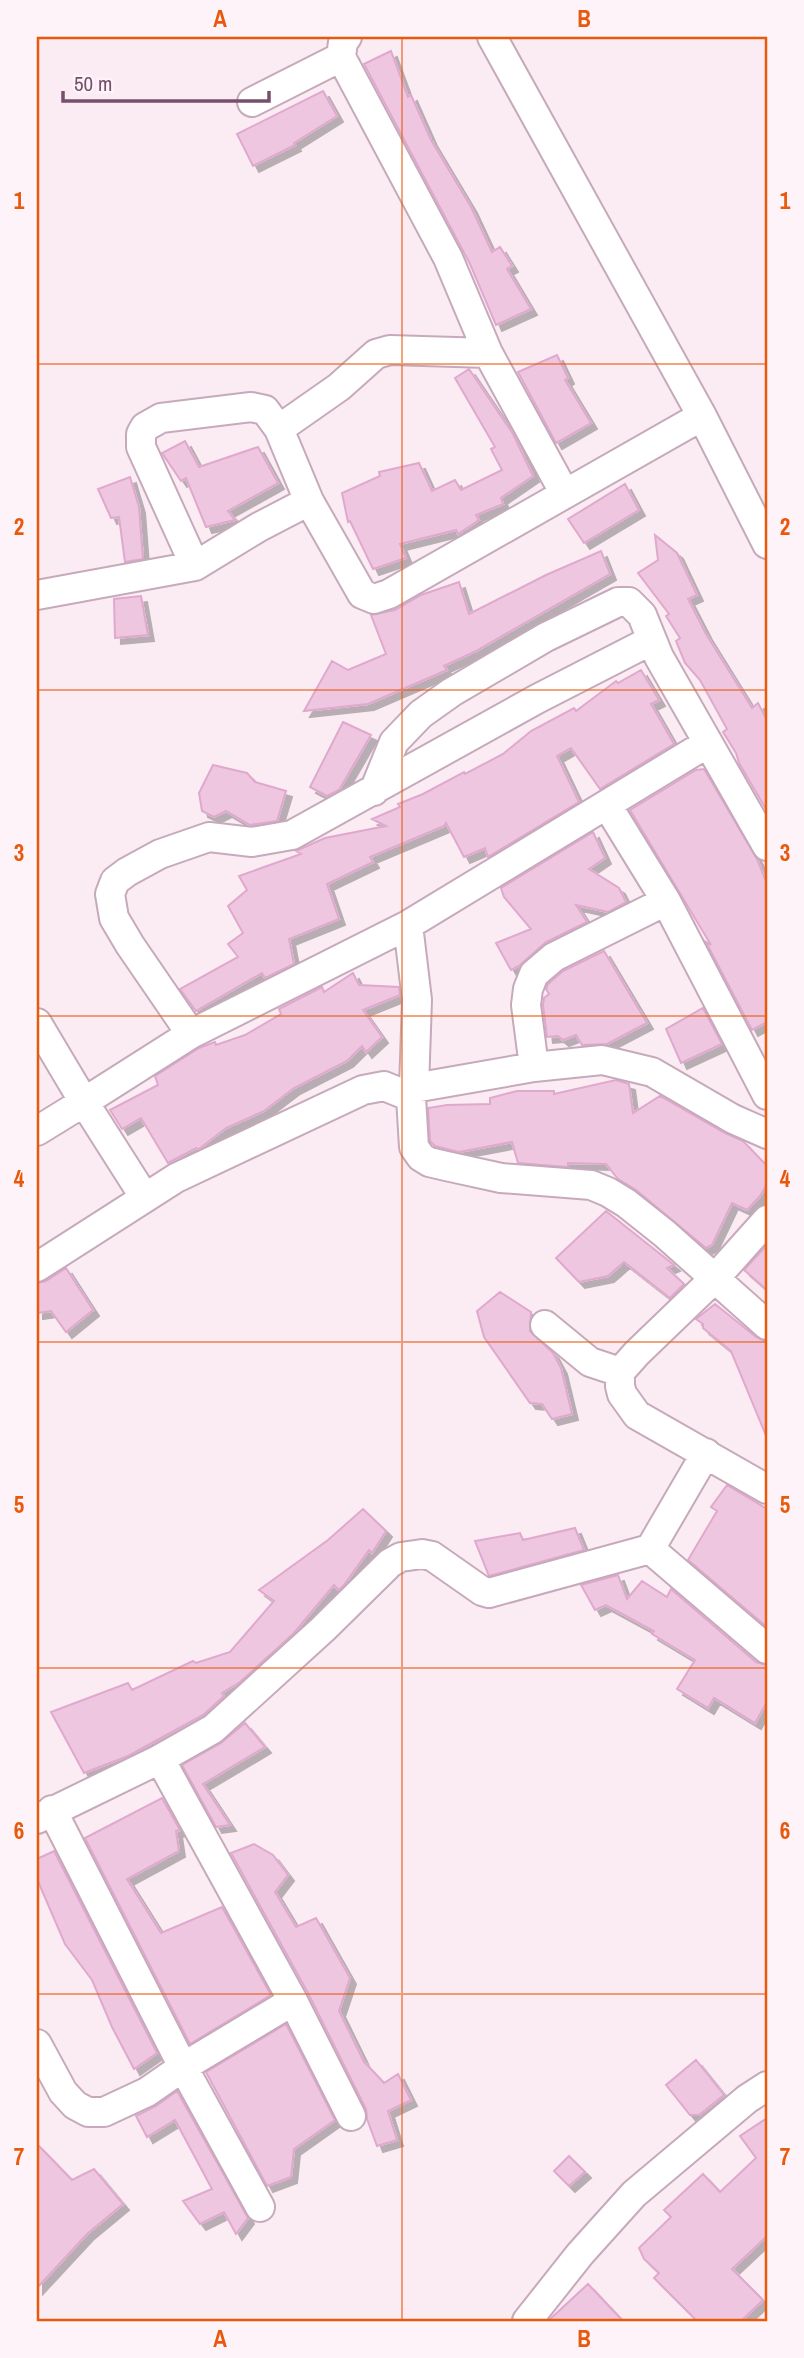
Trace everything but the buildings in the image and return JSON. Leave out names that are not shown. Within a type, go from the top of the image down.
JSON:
[{"type":"street","points":[[492,37],[702,416],[767,544]]},
{"type":"street","points":[[252,102],[344,47],[448,258],[488,353],[565,494]]},
{"type":"street","points":[[279,429],[339,387],[376,355],[411,350],[488,353]]},
{"type":"street","points":[[195,566],[141,447],[141,434],[145,427],[161,418],[251,407],[265,410],[279,429],[309,501],[362,594],[374,599],[389,594],[702,416]]},
{"type":"street","points":[[37,595],[195,566],[309,501]]},
{"type":"street","points":[[374,791],[394,742],[421,713],[546,637],[618,602],[629,602],[642,615],[659,657],[767,846]]},
{"type":"street","points":[[191,1034],[114,918],[110,894],[115,881],[160,854],[209,837],[252,842],[292,835],[537,699],[652,640]]},
{"type":"street","points":[[37,1131],[191,1034],[408,925],[708,743]]},
{"type":"street","points":[[607,804],[666,901],[767,1095]]},
{"type":"street","points":[[534,1067],[526,1004],[534,974],[554,957],[666,901]]},
{"type":"street","points":[[408,925],[417,1000],[413,1092],[414,1147],[421,1157],[429,1162],[501,1178],[591,1185],[626,1203],[716,1277],[767,1325]]},
{"type":"street","points":[[37,1023],[145,1198]]},
{"type":"street","points":[[37,1267],[176,1178],[363,1090],[384,1086],[413,1092],[534,1067],[602,1060],[652,1072],[733,1119],[767,1134]]},
{"type":"street","points":[[767,1220],[716,1277],[620,1372],[622,1394],[637,1415],[767,1489]]},
{"type":"street","points":[[545,1325],[590,1362],[620,1372]]},
{"type":"street","points":[[260,2207],[44,1815],[160,1759],[213,1729],[323,1629],[390,1563],[401,1557],[422,1554],[432,1556],[482,1591],[489,1593],[650,1549],[706,1453]]},
{"type":"street","points":[[650,1549],[767,1649]]},
{"type":"street","points":[[160,1759],[293,2001],[351,2116]]},
{"type":"street","points":[[37,2044],[63,2092],[75,2105],[88,2112],[104,2112],[147,2092],[183,2067],[293,2001]]},
{"type":"street","points":[[527,2321],[580,2254],[634,2194],[747,2099],[767,2086]]}]
